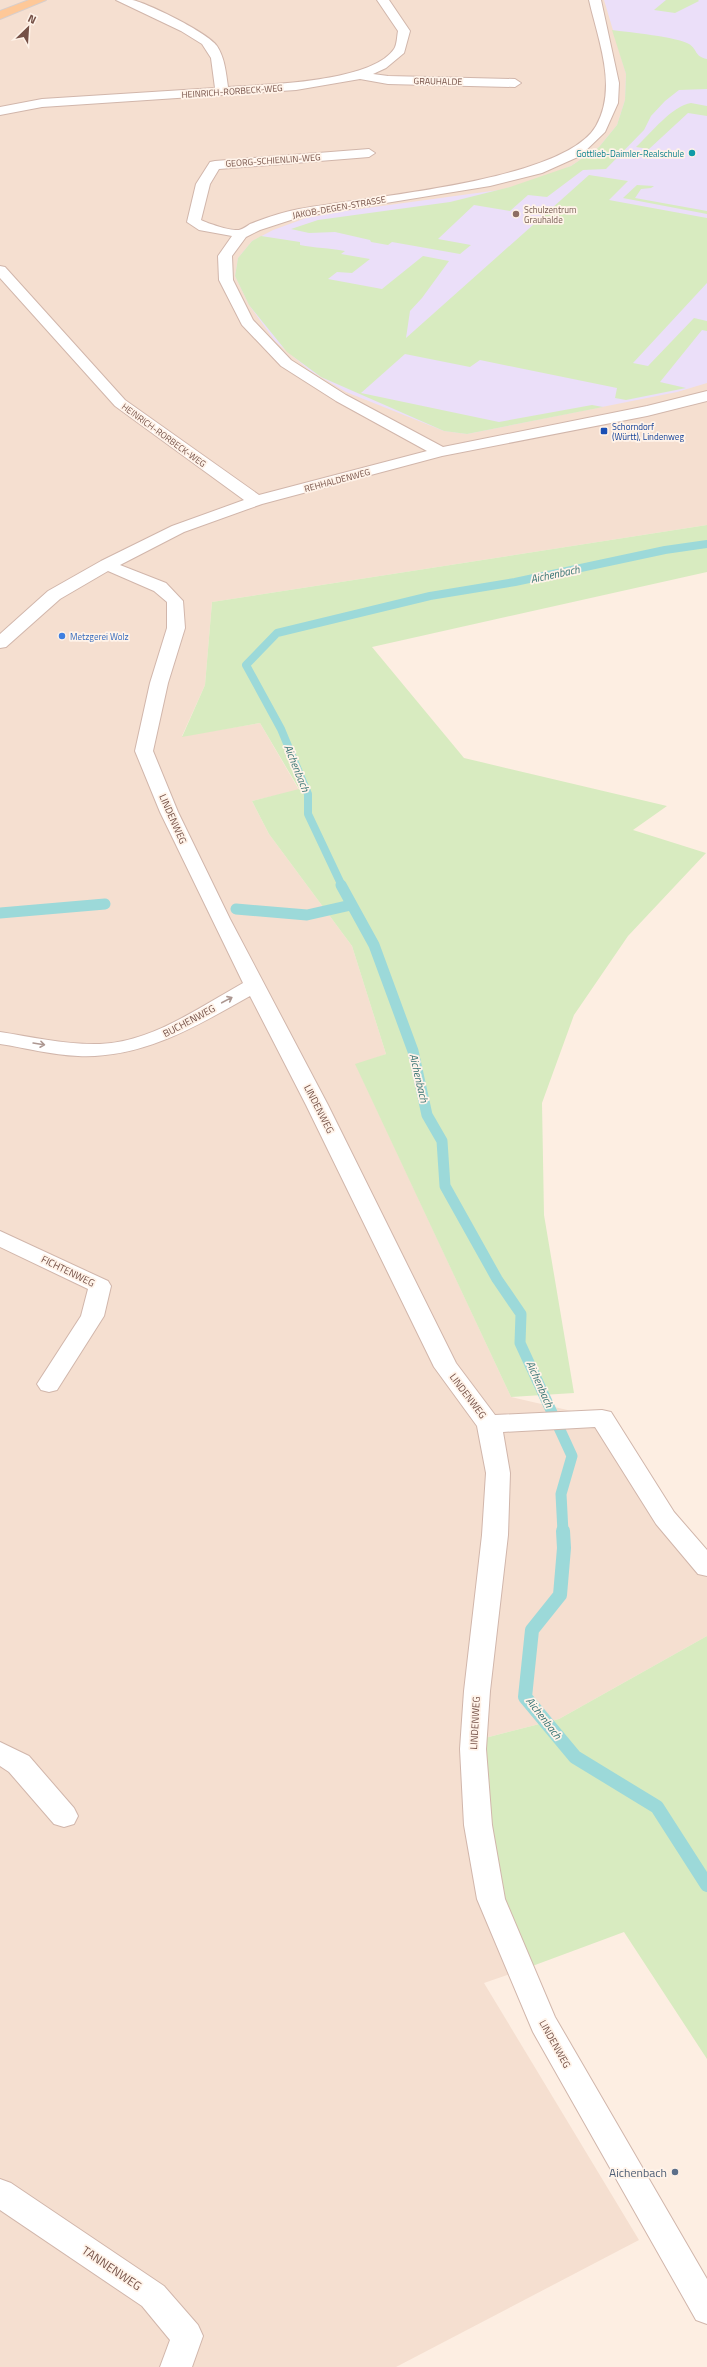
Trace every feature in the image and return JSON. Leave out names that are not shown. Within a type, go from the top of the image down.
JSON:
[{"type":"main road","points":[[0,15],[40,0]]},
{"type":"street","points":[[122,0],[186,29],[211,45],[218,62],[222,92]]},
{"type":"street","name":"HEINRICH-RORBECK-WEG","points":[[0,111],[42,103],[296,86],[360,75],[382,65],[400,50],[404,31],[383,0]]},
{"type":"street","name":"JAKOB-DEGEN-STRASSE","points":[[441,452],[341,398],[286,363],[247,322],[226,280],[225,256],[241,234],[255,227],[298,213],[490,182],[537,170],[575,153],[601,129],[612,103],[613,83],[595,0]]},
{"type":"street","name":"GRAUHALDE","points":[[360,75],[388,80],[515,83]]},
{"type":"street","name":"GEORG-SCHIENLIN-WEG","points":[[241,234],[204,227],[194,222],[203,184],[216,165],[369,153]]},
{"type":"street","name":"HEINRICH-RORBECK-WEG","points":[[0,270],[120,403],[256,501]]},
{"type":"street","name":"REHHALDENWEG","points":[[0,643],[54,595],[107,565],[178,529],[256,501],[441,452],[647,411],[707,396]]},
{"type":"street","name":"LINDENWEG","points":[[107,565],[160,587],[175,601],[176,628],[159,683],[144,751],[198,873],[317,1105],[446,1367],[489,1424],[498,1473],[495,1535],[477,1691],[473,1749],[478,1825],[491,1899],[543,2023],[707,2310]]},
{"type":"street","name":"BUCHENWEG","points":[[0,1038],[79,1050],[117,1048],[160,1036],[255,986]]},
{"type":"street","name":"FICHTENWEG","points":[[0,1238],[100,1286],[92,1316],[49,1384]]},
{"type":"street","points":[[489,1424],[602,1418],[665,1518],[707,1568]]},
{"type":"street","points":[[0,1753],[19,1764],[64,1816]]},
{"type":"street","name":"TANNENWEG","points":[[0,2193],[153,2296],[188,2336],[176,2367]]},
{"type":"shaded area","points":[[0,0],[707,0],[707,525],[212,602],[205,685],[182,736],[260,723],[299,790],[252,801],[269,834],[352,946],[386,1054],[356,1065],[511,1397],[602,1418],[707,1567],[707,1636],[559,1719],[485,1738],[527,1968],[484,1983],[639,2240],[396,2367],[0,2367]]},
{"type":"shaded area","name":"Schulzentrum Grauhalde","points":[[604,0],[707,0],[707,383],[677,392],[467,434],[444,431],[346,392],[309,370],[275,341],[249,305],[235,276],[238,258],[252,241],[273,230],[306,218],[345,211],[499,190],[532,182],[571,166],[599,147],[617,125],[625,100],[626,74]]},
{"type":"green space","points":[[666,0],[699,1],[675,13],[654,10]]},
{"type":"green space","points":[[612,30],[675,39],[689,44],[698,55],[707,59],[707,89],[679,90],[665,101],[651,116],[644,130],[606,169],[583,170],[547,197],[528,195],[510,211],[474,205],[438,239],[471,245],[460,254],[392,242],[388,245],[335,232],[309,233],[291,229],[318,220],[450,202],[510,187],[571,166],[599,147],[617,125],[625,100],[626,74]]},
{"type":"green space","points":[[691,103],[707,106],[707,116],[688,113],[649,149],[636,147],[669,114],[684,105]]},
{"type":"green space","points":[[589,175],[628,181],[609,200],[707,218],[707,283],[633,363],[648,366],[694,318],[707,321],[707,331],[702,330],[660,382],[686,388],[626,400],[615,398],[617,388],[480,360],[470,367],[405,354],[361,393],[499,422],[592,405],[603,407],[467,434],[444,431],[321,377],[287,352],[249,305],[235,276],[238,258],[252,241],[261,236],[300,242],[300,245],[345,251],[341,254],[370,259],[352,273],[337,272],[328,279],[382,289],[423,256],[449,261],[422,298],[410,311],[406,338]]},
{"type":"green space","points":[[637,185],[654,186],[651,188],[641,189],[635,198],[707,211],[707,214],[623,198]]},
{"type":"green space","points":[[707,525],[707,572],[372,647],[464,758],[667,806],[633,830],[706,853],[628,936],[574,1015],[542,1103],[544,1215],[574,1393],[511,1397],[355,1064],[386,1054],[352,946],[269,834],[252,801],[299,789],[260,723],[182,737],[205,685],[212,602]]},
{"type":"green space","points":[[707,1636],[707,2059],[624,1932],[527,1968],[501,1895],[485,1822],[485,1738],[559,1719]]},
{"type":"waterway","name":"Aichenbach","points":[[342,886],[308,814],[308,794],[281,729],[246,665],[277,633],[430,596],[515,582],[665,550],[707,544]]},
{"type":"waterway","name":"Aichenbach","points":[[341,885],[374,945],[413,1051],[427,1115],[442,1141],[445,1186],[497,1279],[521,1314],[520,1343],[572,1456],[561,1494],[563,1532]]},
{"type":"waterway","points":[[0,913],[105,904]]},
{"type":"waterway","points":[[236,909],[307,915],[351,905]]},
{"type":"waterway","name":"Aichenbach","points":[[563,1531],[564,1548],[560,1595],[532,1630],[525,1697],[575,1757],[657,1807],[707,1885]]},
{"type":"place","name":"Gottlieb-Daimler-Realschule","points":[[692,153]]},
{"type":"place","name":"Schulzentrum Grauhalde","points":[[516,214]]},
{"type":"place","name":"Schorndorf (Württ), Lindenweg","points":[[604,431]]},
{"type":"place","name":"Metzgerei Wolz","points":[[62,636]]},
{"type":"place","name":"Aichenbach","points":[[675,2172]]}]
